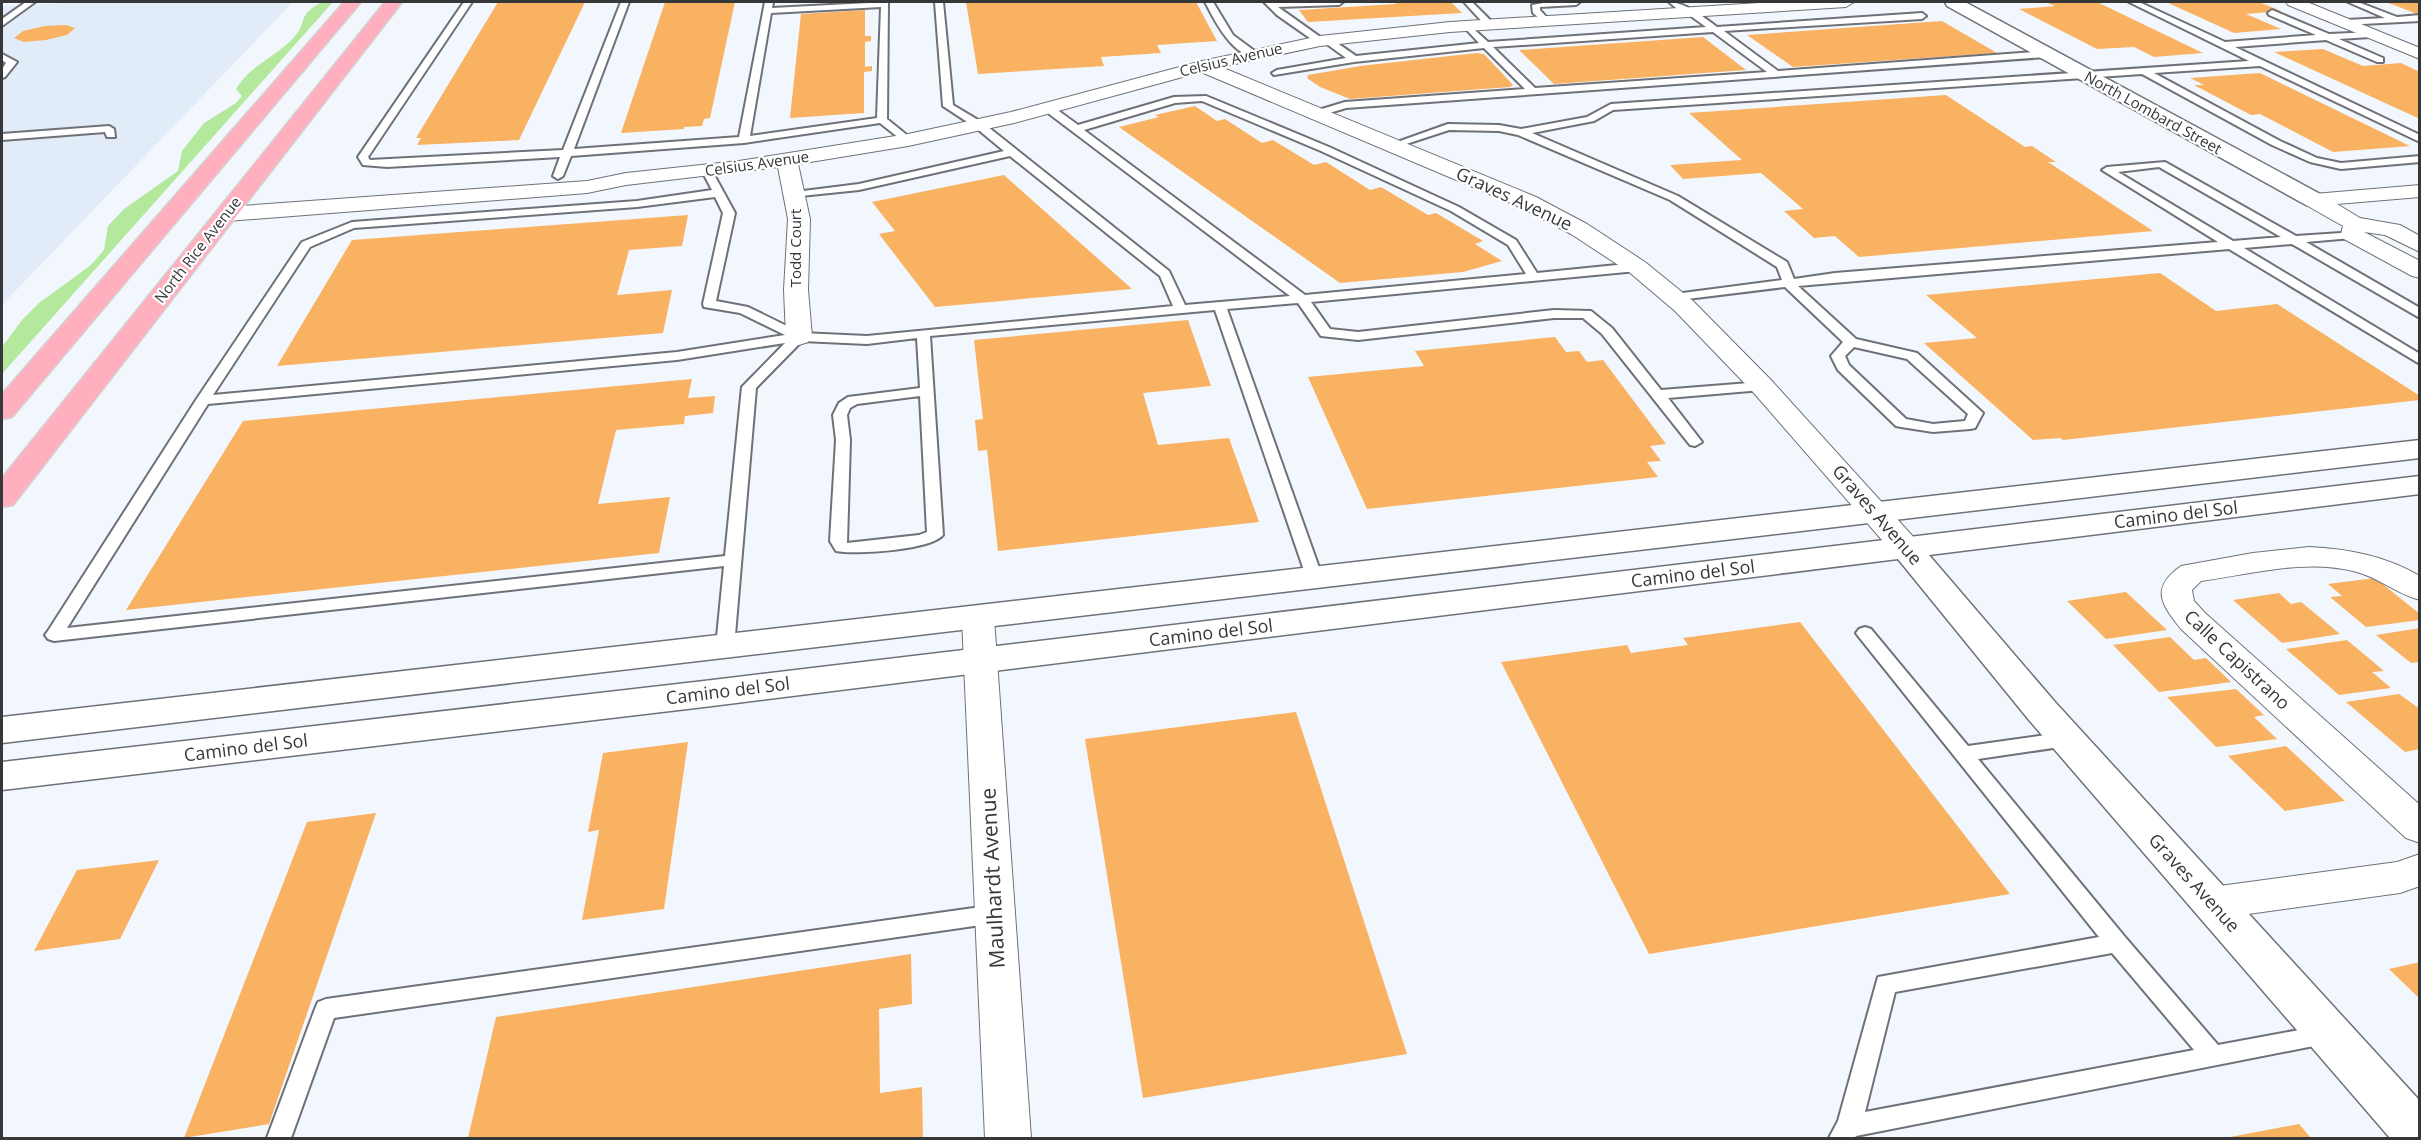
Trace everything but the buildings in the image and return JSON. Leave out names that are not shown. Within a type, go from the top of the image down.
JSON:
[{"type":"highway","points":[[2,411],[353,2]]},
{"type":"highway","name":"North Rice Avenue","points":[[2,498],[394,2]]},
{"type":"highway","points":[[233,206],[211,213],[203,208],[265,131],[251,120]]},
{"type":"street","name":"Celsius Avenue","points":[[233,206],[587,187],[626,179],[787,160],[908,141],[979,125],[1253,54],[1323,41],[1489,24],[1541,13],[1846,2]]},
{"type":"street","name":"North Lombard Street","points":[[1953,2],[2314,201],[2353,229],[2420,271]]},
{"type":"street","points":[[2294,2],[2420,54]]},
{"type":"street","name":"Graves Avenue","points":[[1202,66],[1528,202],[1579,229],[1637,267],[1675,298],[1762,386],[1878,514],[2067,739],[2420,1137]]},
{"type":"street","name":"Todd Court","points":[[787,160],[799,219],[796,290],[799,337]]},
{"type":"street","name":"Celsius Avenue","points":[[233,206],[592,173],[626,179]]},
{"type":"street","points":[[2314,201],[2420,191]]},
{"type":"street","name":"North Lombard Street","points":[[2353,229],[2392,230],[2420,245]]},
{"type":"street","name":"Camino del Sol","points":[[2,730],[1878,514],[2420,449]]},
{"type":"street","name":"Camino del Sol","points":[[2,776],[980,661],[2420,485]]},
{"type":"street","name":"Calle Capistrano","points":[[2420,590],[2384,569],[2367,563],[2341,557],[2317,555],[2192,573],[2179,581],[2175,592],[2180,606],[2193,621],[2420,828]]},
{"type":"street","name":"Maulhardt Avenue","points":[[978,618],[1008,1138]]},
{"type":"street","points":[[2212,903],[2400,877],[2420,869]]},
{"type":"lane","points":[[2,23],[31,2]]},
{"type":"lane","points":[[468,2],[363,157],[367,163],[387,164],[744,140],[882,120],[908,141]]},
{"type":"lane","points":[[558,176],[625,2]]},
{"type":"lane","points":[[939,2],[948,106],[979,125],[1165,274],[1181,309]]},
{"type":"lane","points":[[1209,2],[1232,41],[1253,54]]},
{"type":"lane","points":[[1270,4],[1339,2]]},
{"type":"lane","points":[[1468,2],[1489,24]]},
{"type":"lane","points":[[1526,2],[1541,13],[1576,2]]},
{"type":"lane","points":[[2133,2],[2420,139]]},
{"type":"lane","points":[[2352,2],[2397,20]]},
{"type":"lane","points":[[744,140],[768,6],[885,4],[882,120]]},
{"type":"lane","points":[[1270,4],[1281,16],[1304,27],[1354,59]]},
{"type":"lane","points":[[1683,8],[1776,74]]},
{"type":"lane","points":[[2272,13],[2380,60]]},
{"type":"lane","points":[[1277,73],[1354,59],[1486,45],[1922,16]]},
{"type":"lane","points":[[2346,23],[2420,18]]},
{"type":"lane","points":[[1467,26],[1532,91]]},
{"type":"lane","points":[[2224,45],[2370,34]]},
{"type":"lane","points":[[1316,114],[1345,105],[2046,54]]},
{"type":"lane","points":[[2,57],[12,62],[2,75]]},
{"type":"lane","points":[[1521,132],[1590,119],[1611,107],[2263,63]]},
{"type":"lane","points":[[2144,72],[2276,143],[2314,160],[2341,166],[2420,159]]},
{"type":"lane","points":[[1076,129],[1174,100],[1203,98],[1325,149],[1455,209],[1512,243],[1534,277]]},
{"type":"lane","points":[[1048,108],[1302,298],[1326,333],[1358,336],[1554,314],[1586,314],[1607,331],[1695,442]]},
{"type":"lane","points":[[1394,145],[1448,128],[1499,128],[1521,132],[1674,198],[1783,265],[1789,284],[1851,342],[1912,356],[1976,413],[1970,425],[1933,428],[1901,423],[1843,368],[1838,356],[1851,342]]},
{"type":"lane","points":[[2,137],[109,129],[111,135]]},
{"type":"lane","points":[[795,195],[859,187],[1012,152]]},
{"type":"lane","points":[[2420,314],[2161,164],[2107,170],[2420,360]]},
{"type":"lane","points":[[707,171],[729,213],[709,304],[743,310],[799,337]]},
{"type":"lane","points":[[717,193],[637,204],[352,225],[306,245],[202,400],[54,635],[733,560]]},
{"type":"lane","points":[[1675,298],[1835,276],[2294,240],[2353,229]]},
{"type":"lane","points":[[202,400],[677,356],[799,337],[867,340],[1637,267]]},
{"type":"lane","points":[[1220,306],[1314,579]]},
{"type":"lane","points":[[923,333],[927,391],[935,535],[922,540],[853,549],[842,547],[838,542],[843,440],[840,416],[844,406],[853,400],[927,391]]},
{"type":"lane","points":[[725,647],[749,387],[799,337]]},
{"type":"lane","points":[[1658,395],[1762,386]]},
{"type":"lane","points":[[1865,633],[2117,943],[2214,1057]]},
{"type":"lane","points":[[1963,754],[2067,739]]},
{"type":"lane","points":[[279,1138],[327,1009],[995,914]]},
{"type":"lane","points":[[2117,943],[1886,984],[1845,1132],[2328,1034]]},
{"type":"shaded area","points":[[86,2],[293,2],[2,305],[2,6]]},
{"type":"green space","points":[[322,2],[333,2],[2,374],[2,347],[22,320],[39,303],[91,265],[104,250],[108,226],[124,209],[178,171],[182,151],[204,123],[236,103],[242,96],[236,89],[242,80],[288,43],[299,31],[308,11]]}]
